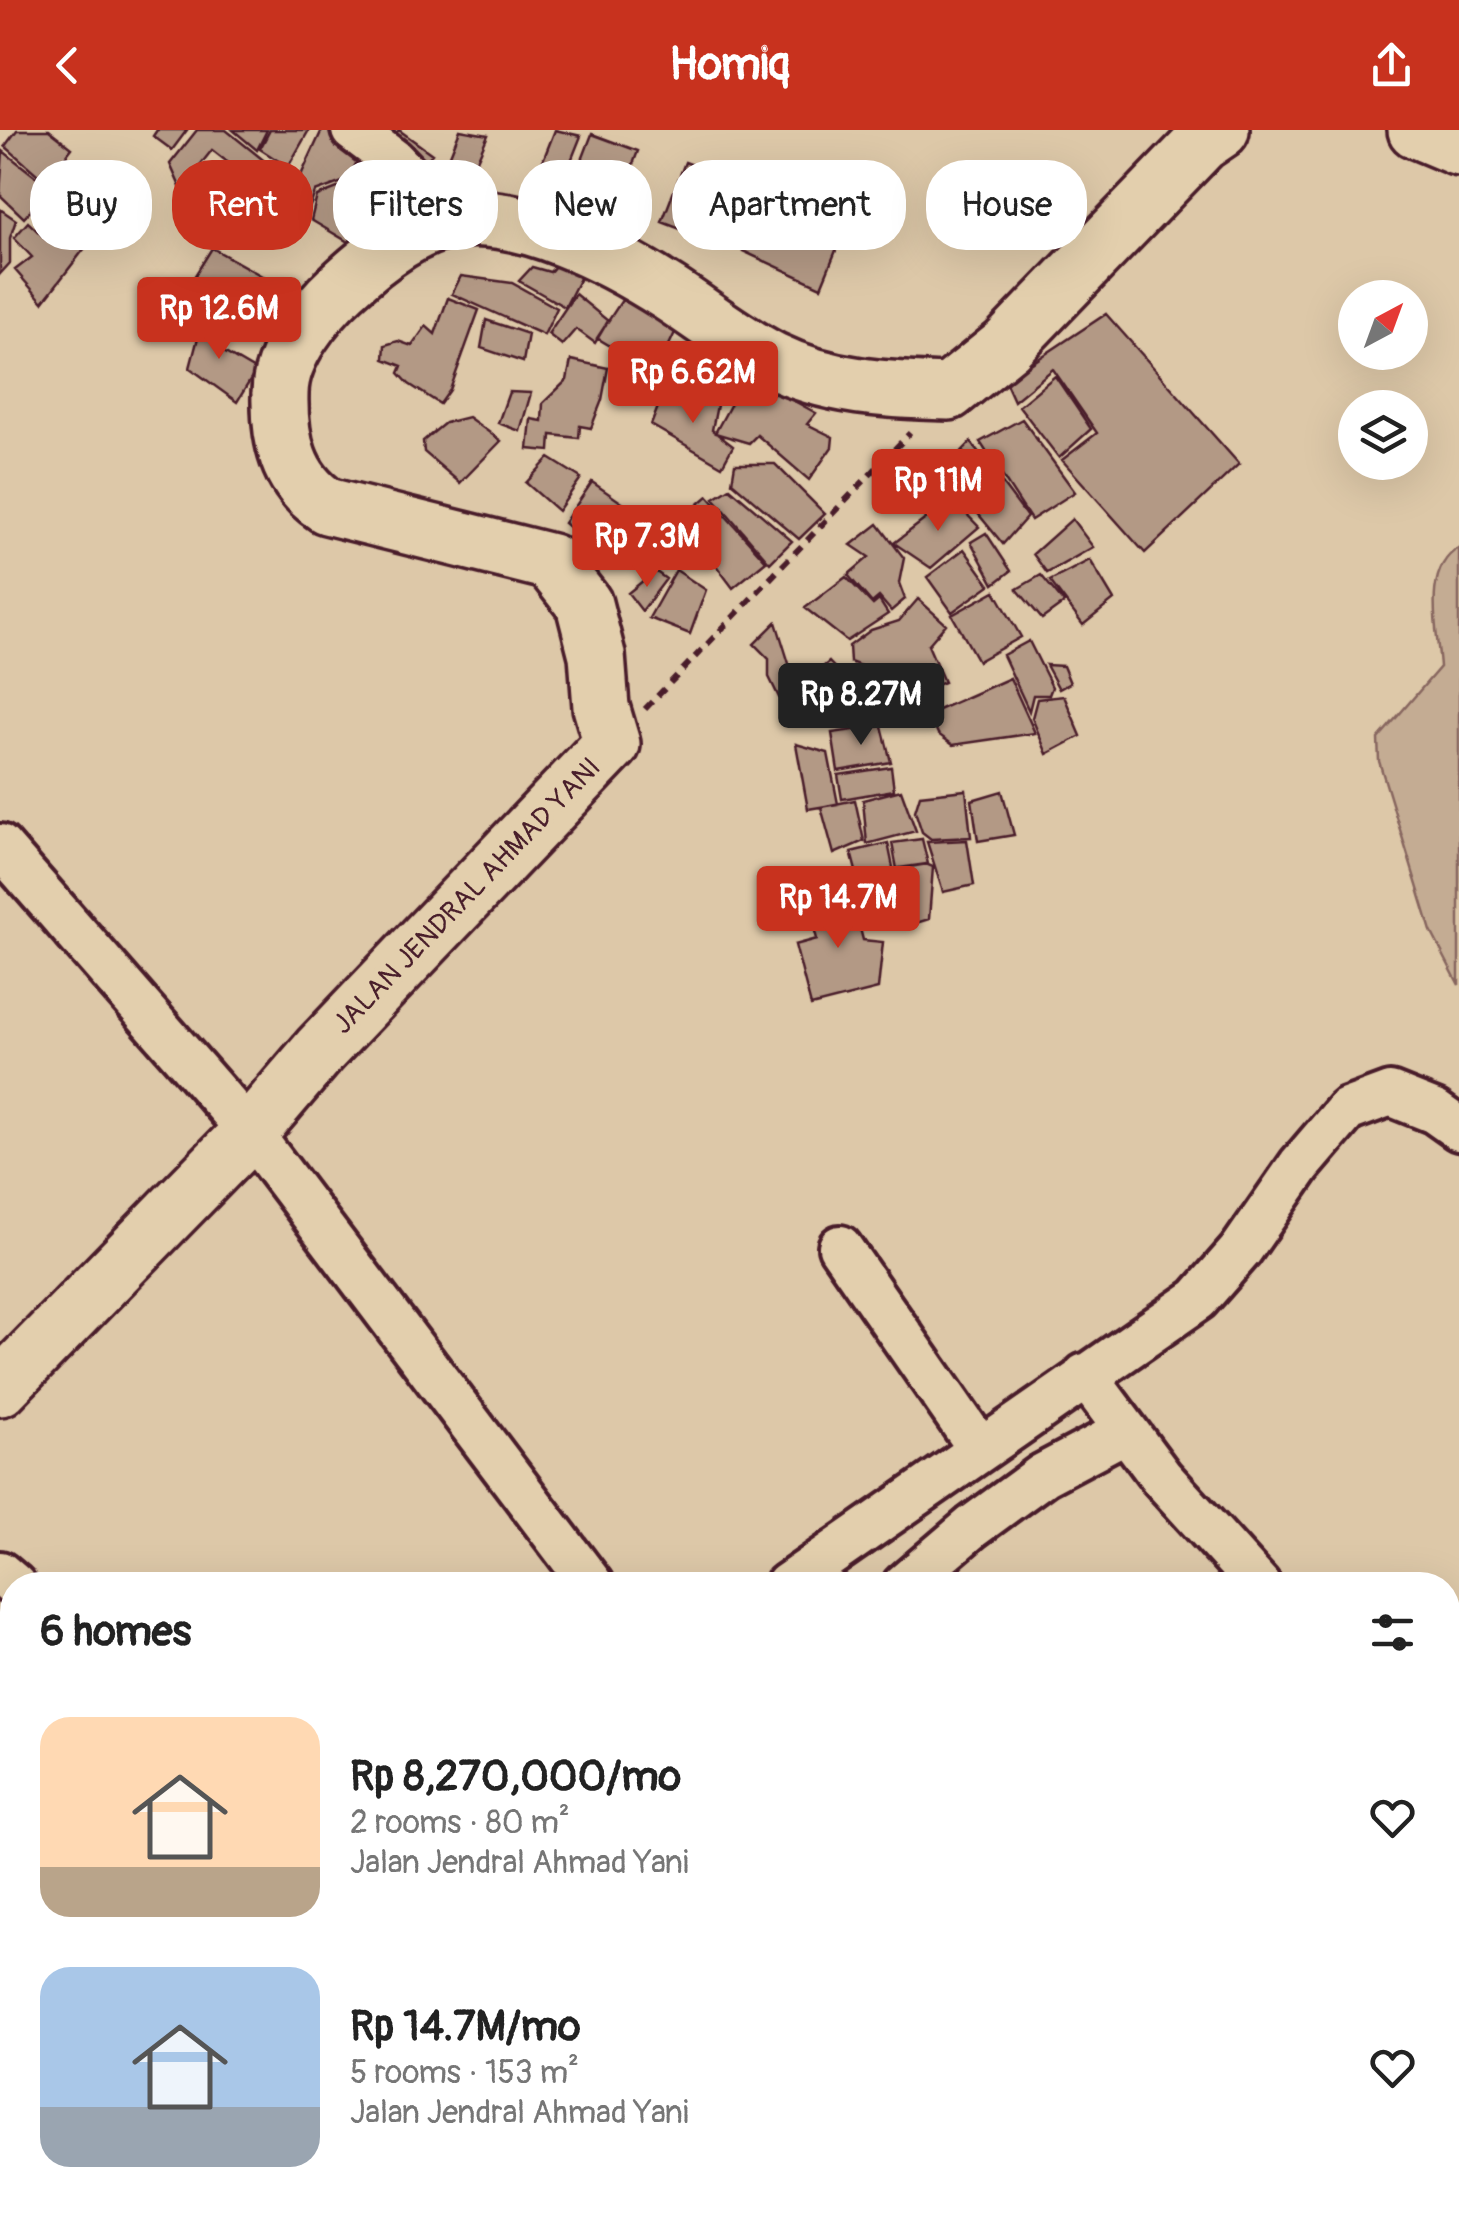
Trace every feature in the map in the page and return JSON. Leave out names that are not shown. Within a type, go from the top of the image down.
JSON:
[{"type":"main road","points":[[948,392],[1045,307],[1133,212],[1202,143],[1221,130]]},
{"type":"main road","points":[[1416,130],[1459,148]]},
{"type":"main road","name":"JALAN JENDRAL AHMAD YANI","points":[[498,224],[519,226],[615,260],[770,359],[801,372],[860,390],[948,392]]},
{"type":"main road","name":"JALAN JENDRAL AHMAD YANI","points":[[0,1388],[250,1132],[320,1050],[612,744],[601,706],[596,655],[584,604],[551,562],[327,506],[314,497],[293,470],[280,434],[280,387],[292,350],[329,299],[385,250]]},
{"type":"street","points":[[353,130],[393,160]]},
{"type":"street","points":[[0,846],[250,1132],[582,1572]]},
{"type":"street","points":[[805,1572],[1198,1299],[1241,1250],[1347,1110],[1390,1094],[1435,1112],[1459,1128]]},
{"type":"street","points":[[840,1248],[980,1449]]},
{"type":"street","points":[[1085,1376],[1124,1432],[1248,1572]]},
{"type":"street","points":[[919,1572],[972,1526],[1043,1475],[1124,1432]]},
{"type":"path","points":[[612,744],[948,392]]},
{"type":"shaded area","points":[[1459,548],[1459,985],[1431,931],[1379,761],[1378,739],[1440,667],[1436,586],[1447,558]]},
{"type":"building","points":[[17,130],[49,130],[72,148],[63,160],[30,160],[30,168],[5,146]]},
{"type":"building","points":[[157,130],[187,130],[172,150],[153,136]]},
{"type":"building","points":[[197,130],[226,130],[263,160],[225,160],[212,150],[204,160],[173,160]]},
{"type":"building","points":[[233,130],[267,130],[257,150]]},
{"type":"building","points":[[270,130],[309,130],[292,160],[277,160],[260,149]]},
{"type":"building","points":[[322,130],[331,130],[364,147],[358,160],[333,160],[333,185],[315,192],[313,198],[313,160],[308,160]]},
{"type":"building","points":[[399,130],[432,154],[427,160],[398,160],[381,146]]},
{"type":"building","points":[[460,130],[488,135],[477,160],[448,160]]},
{"type":"building","points":[[555,130],[581,136],[571,160],[543,160]]},
{"type":"building","points":[[592,134],[638,151],[635,160],[582,160]]},
{"type":"building","points":[[3,151],[30,172],[30,211],[24,218],[0,195]]},
{"type":"building","points":[[333,190],[333,233],[313,221],[317,196]]},
{"type":"building","points":[[672,196],[672,226],[662,222]]},
{"type":"building","points":[[0,209],[16,220],[10,238],[10,263],[0,274]]},
{"type":"building","points":[[28,222],[30,250],[83,250],[43,302],[15,270],[32,257],[14,238]]},
{"type":"building","points":[[211,250],[216,250],[280,286],[281,299],[291,307],[272,333],[248,318],[242,331],[186,290]]},
{"type":"building","points":[[743,250],[836,250],[821,287]]},
{"type":"building","points":[[561,259],[580,278],[565,307],[519,281],[532,267],[550,272]]},
{"type":"building","points":[[461,276],[512,283],[557,308],[544,335],[452,294]]},
{"type":"building","points":[[575,294],[608,321],[595,343],[576,329],[562,345],[548,334]]},
{"type":"building","points":[[448,298],[479,310],[450,390],[440,404],[409,384],[399,373],[402,366],[384,359],[385,345],[398,341],[412,346],[426,326],[435,334]]},
{"type":"building","points":[[622,300],[679,324],[656,373],[597,338]]},
{"type":"building","points":[[1106,314],[1239,464],[1145,553],[1062,460],[1097,433],[1053,369],[1014,401],[1005,381]]},
{"type":"building","points":[[204,315],[221,326],[222,351],[256,371],[237,402],[190,368]]},
{"type":"building","points":[[486,320],[528,334],[523,362],[481,348]]},
{"type":"building","points":[[571,360],[608,368],[591,428],[580,426],[579,438],[551,435],[550,451],[528,449],[531,419],[542,421],[543,403],[567,380]]},
{"type":"building","points":[[1055,376],[1091,429],[1059,458],[1019,406]]},
{"type":"building","points":[[767,386],[816,413],[807,424],[833,437],[832,447],[809,480],[757,435],[749,443],[715,433],[740,387],[761,400]]},
{"type":"building","points":[[509,392],[531,393],[520,431],[498,423]]},
{"type":"building","points":[[696,393],[718,400],[712,430],[733,446],[722,466],[651,425],[663,394],[692,410]]},
{"type":"building","points":[[468,417],[501,441],[460,483],[424,452],[423,441],[445,423]]},
{"type":"building","points":[[1022,419],[1075,492],[1031,520],[980,442]]},
{"type":"building","points":[[971,442],[1027,517],[1003,544],[943,471]]},
{"type":"building","points":[[549,458],[581,478],[558,511],[526,483]]},
{"type":"building","points":[[735,464],[775,464],[825,514],[799,539],[732,482]]},
{"type":"building","points":[[592,482],[644,518],[612,565],[564,523]]},
{"type":"building","points":[[730,488],[792,541],[770,563],[714,498]]},
{"type":"building","points":[[708,496],[766,561],[733,588],[681,519]]},
{"type":"building","points":[[952,499],[979,527],[931,568],[894,543]]},
{"type":"building","points":[[1072,519],[1093,547],[1047,573],[1033,554]]},
{"type":"building","points":[[878,524],[904,558],[899,583],[905,599],[891,611],[879,597],[872,603],[848,575],[869,557],[851,545]]},
{"type":"building","points":[[986,533],[1011,571],[994,584],[971,542]]},
{"type":"building","points":[[964,549],[990,585],[952,612],[927,577]]},
{"type":"building","points":[[1090,560],[1114,600],[1083,625],[1050,581]]},
{"type":"building","points":[[676,570],[706,590],[690,634],[649,618]]},
{"type":"building","points":[[655,571],[666,579],[642,611],[628,593]]},
{"type":"building","points":[[1041,575],[1064,603],[1042,619],[1017,589]]},
{"type":"building","points":[[846,577],[873,605],[879,600],[888,614],[847,641],[805,608]]},
{"type":"building","points":[[995,591],[1021,637],[978,661],[952,615]]},
{"type":"building","points":[[918,599],[946,624],[928,645],[944,682],[923,690],[918,677],[887,690],[892,703],[881,708],[863,667],[850,662],[849,646],[871,630],[899,621]]},
{"type":"building","points":[[776,622],[797,689],[805,680],[825,702],[791,722],[769,677],[769,659],[754,644]]},
{"type":"building","points":[[1029,641],[1052,687],[1049,695],[1033,695],[1029,711],[1003,655]]},
{"type":"building","points":[[829,662],[852,686],[833,707],[807,680]]},
{"type":"building","points":[[1046,665],[1063,666],[1070,683],[1059,689]]},
{"type":"building","points":[[1010,678],[1035,733],[953,745],[938,734],[929,714]]},
{"type":"building","points":[[1064,696],[1081,736],[1047,754],[1032,718],[1037,699]]},
{"type":"building","points":[[882,726],[891,762],[838,771],[832,733]]},
{"type":"building","points":[[796,744],[828,753],[838,804],[808,809]]},
{"type":"building","points":[[891,767],[894,790],[842,799],[838,775]]},
{"type":"building","points":[[901,790],[916,831],[867,844],[863,800]]},
{"type":"building","points":[[966,790],[971,837],[931,839],[922,832],[915,811],[920,795]]},
{"type":"building","points":[[1002,791],[1014,835],[978,841],[972,800]]},
{"type":"building","points":[[855,800],[864,841],[834,854],[821,807]]},
{"type":"building","points":[[922,839],[928,864],[897,869],[892,843]]},
{"type":"building","points":[[967,840],[974,885],[943,892],[927,842]]},
{"type":"building","points":[[888,843],[896,882],[861,890],[851,852]]},
{"type":"building","points":[[926,864],[933,867],[929,919],[910,925],[899,868]]},
{"type":"building","points":[[849,886],[863,940],[883,942],[878,989],[811,1006],[795,945],[817,939],[806,897]]}]
